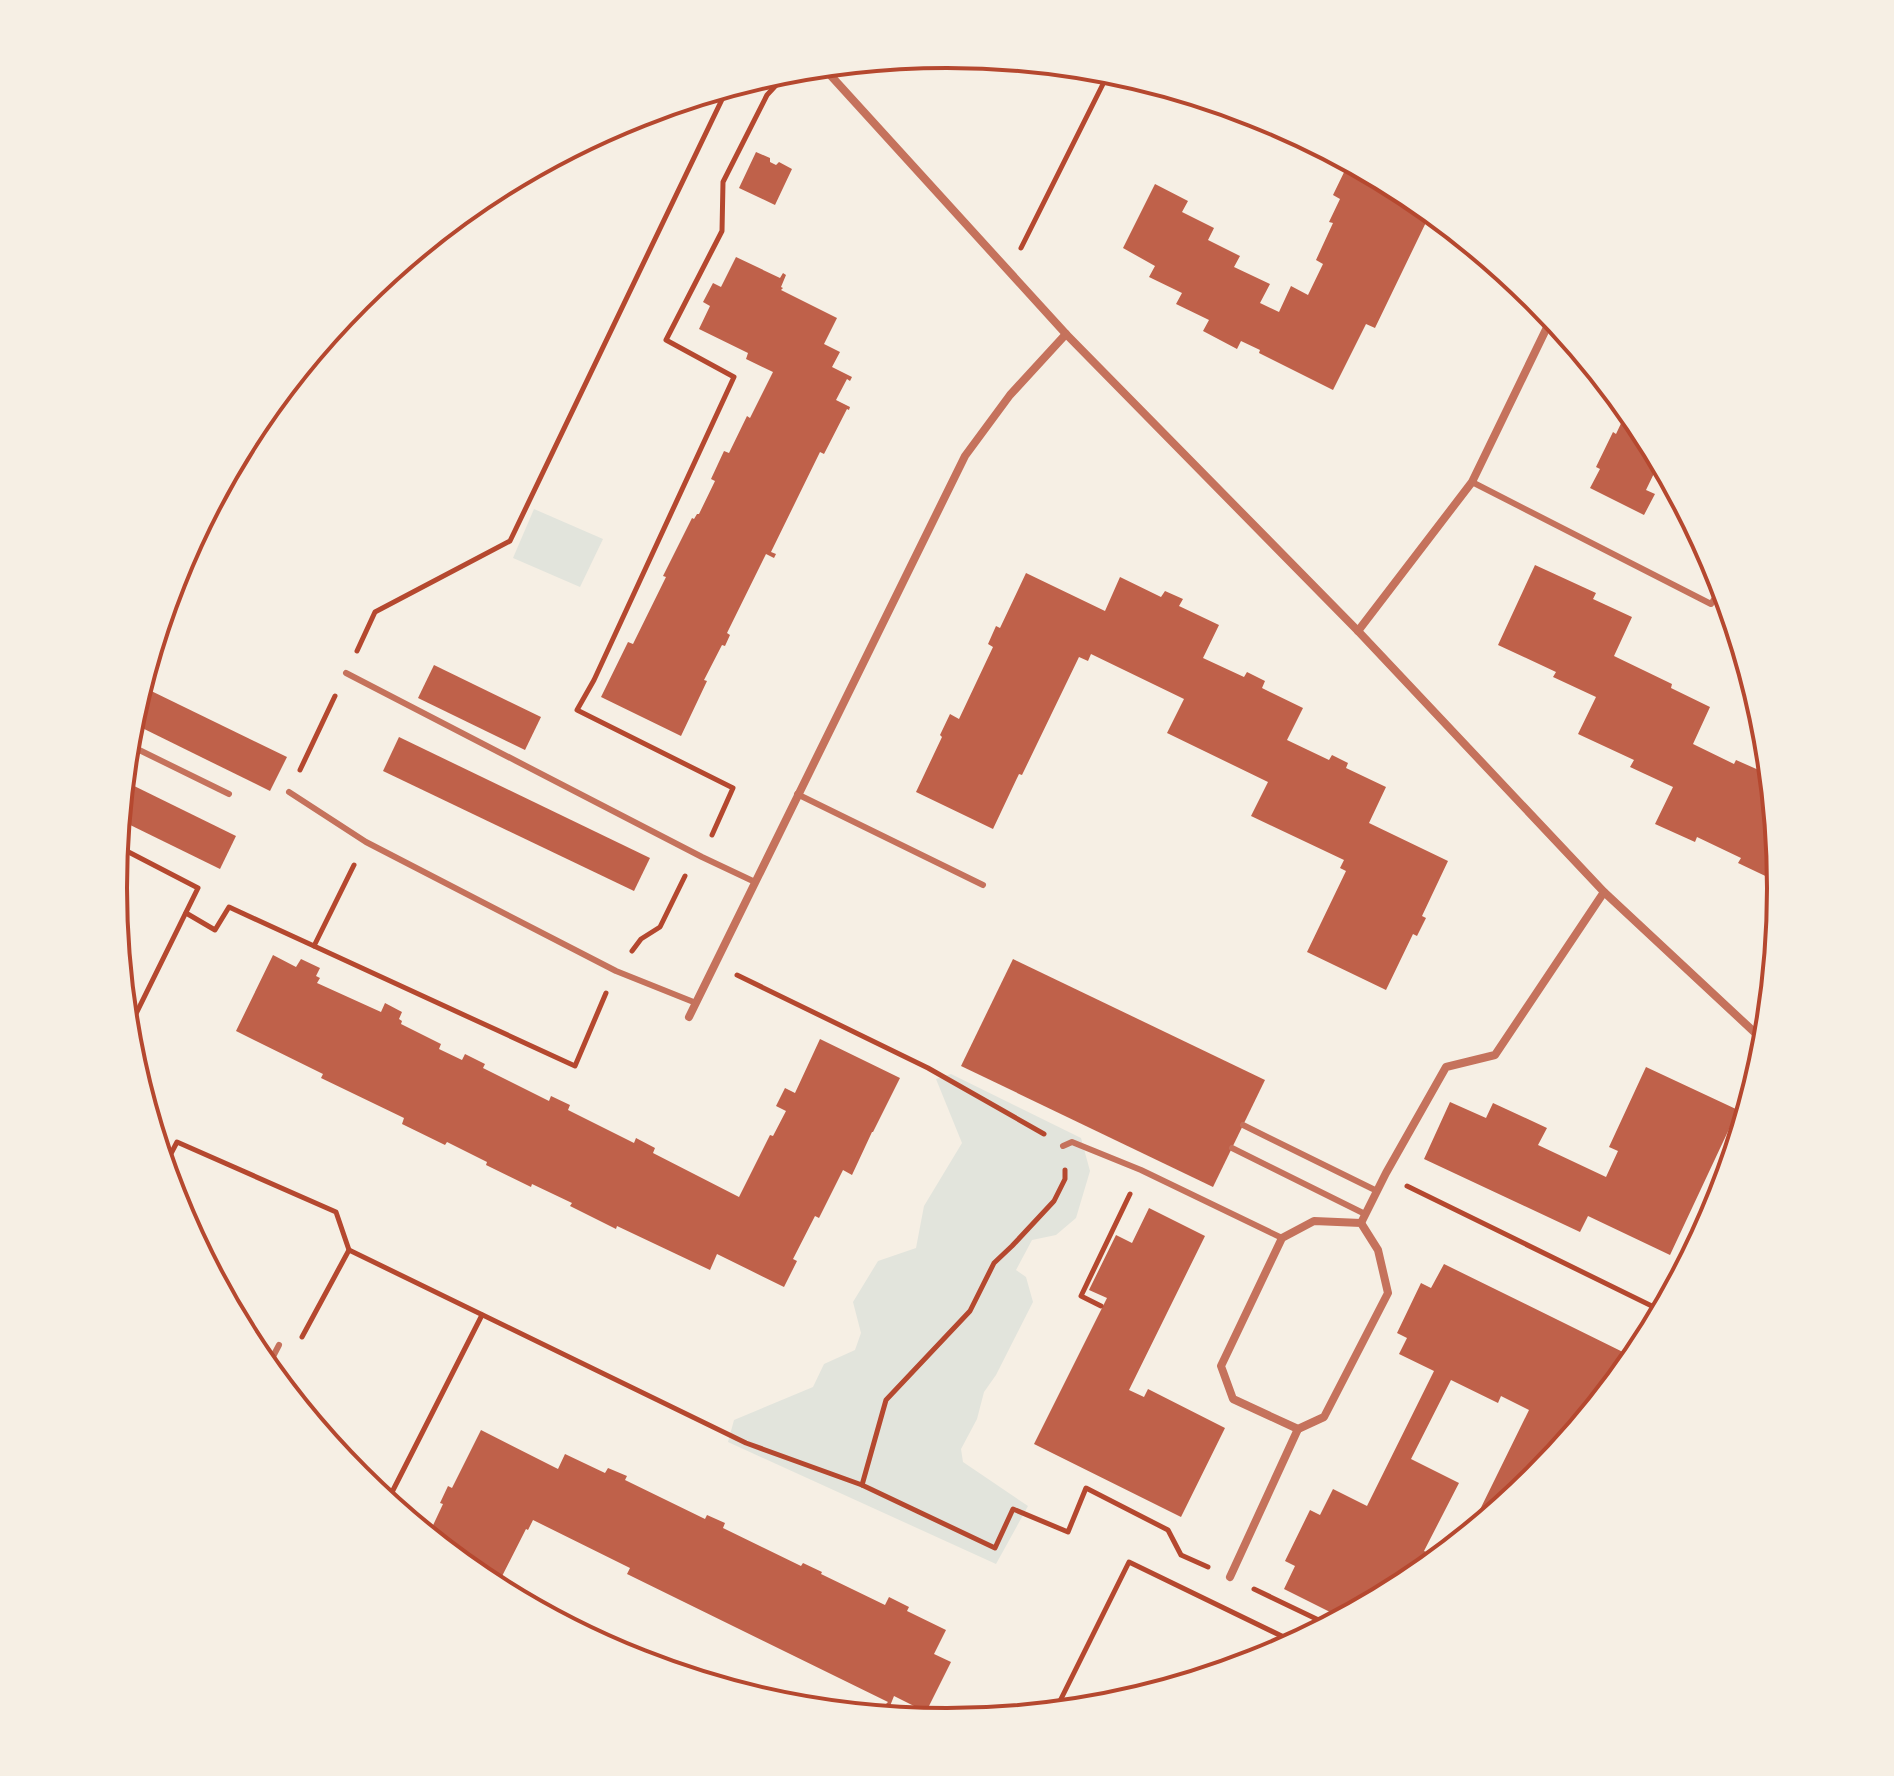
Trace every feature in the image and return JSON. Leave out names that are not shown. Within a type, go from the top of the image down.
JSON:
[{"type":"street","points":[[832,76],[1066,334],[1358,631],[1604,892],[1754,1032]]},
{"type":"street","points":[[1358,631],[1472,482],[1546,328]]},
{"type":"street","points":[[689,1017],[965,456],[1010,395],[1066,334]]},
{"type":"street","points":[[1363,1218],[1446,1067],[1495,1055],[1604,892]]},
{"type":"street","points":[[1298,1429],[1233,1399],[1221,1366],[1282,1238],[1314,1221],[1363,1218]]},
{"type":"street","points":[[1230,1577],[1298,1429],[1324,1417],[1388,1293],[1378,1250],[1363,1218]]},
{"type":"lane","points":[[1472,482],[1711,604],[1714,599]]},
{"type":"lane","points":[[346,673],[755,882]]},
{"type":"lane","points":[[139,750],[229,794]]},
{"type":"lane","points":[[289,792],[380,849],[616,971],[696,1003]]},
{"type":"lane","points":[[797,794],[983,885]]},
{"type":"lane","points":[[1243,1125],[1377,1191]]},
{"type":"lane","points":[[1063,1146],[1072,1142],[1141,1170],[1282,1238]]},
{"type":"lane","points":[[1232,1148],[1363,1218]]},
{"type":"lane","points":[[273,1356],[279,1345]]},
{"type":"path","points":[[1010,271],[1103,83]]},
{"type":"path","points":[[733,788],[577,710],[594,680],[734,377],[666,340],[722,231],[723,182],[767,95],[774,87]]},
{"type":"path","points":[[289,792],[375,612],[510,541],[722,100]]},
{"type":"path","points":[[128,852],[198,888],[137,1012]]},
{"type":"path","points":[[186,913],[215,930],[229,907],[314,946]]},
{"type":"path","points":[[715,965],[928,1068],[1063,1146],[1065,1179],[1054,1201],[994,1263],[970,1311],[886,1400],[862,1485]]},
{"type":"path","points":[[171,1153],[177,1142],[336,1212],[349,1250],[746,1443],[862,1485],[995,1548],[1013,1509],[1068,1532],[1086,1488],[1168,1530],[1181,1555],[1317,1619]]},
{"type":"path","points":[[1101,1306],[1081,1296],[1141,1170]]},
{"type":"path","points":[[1386,1173],[1652,1306]]},
{"type":"path","points":[[299,1342],[349,1250]]},
{"type":"path","points":[[392,1492],[482,1315]]},
{"type":"path","points":[[1061,1700],[1129,1562],[1282,1636]]},
{"type":"shaded area","points":[[534,509],[603,539],[580,587],[513,558]]},
{"type":"shaded area","points":[[951,1074],[1081,1138],[1090,1171],[1076,1218],[1056,1235],[1032,1240],[1016,1270],[1026,1277],[1033,1302],[996,1375],[984,1392],[977,1419],[961,1449],[963,1462],[1028,1506],[996,1564],[728,1442],[734,1420],[813,1387],[824,1364],[855,1350],[861,1333],[853,1302],[878,1261],[916,1248],[924,1206],[962,1143],[936,1079]]},
{"type":"building","points":[[756,152],[770,158],[770,162],[776,165],[779,162],[792,169],[775,205],[739,188]]},
{"type":"building","points":[[1344,171],[1426,223],[1375,328],[1366,324],[1333,390],[1241,341],[1237,349],[1203,331],[1209,320],[1176,304],[1182,293],[1149,277],[1155,266],[1123,248],[1155,184],[1188,201],[1182,212],[1214,228],[1208,240],[1240,256],[1234,267],[1270,284],[1260,303],[1279,312],[1291,286],[1308,295],[1323,264],[1316,260],[1340,199],[1333,195]]},
{"type":"building","points":[[736,257],[780,278],[783,273],[786,275],[781,290],[837,318],[824,344],[840,352],[832,367],[852,377],[850,381],[847,379],[836,400],[850,407],[824,454],[820,452],[771,552],[776,554],[774,558],[766,554],[727,633],[730,635],[725,646],[722,645],[704,680],[707,681],[681,736],[601,697],[628,642],[633,644],[692,518],[699,514],[715,481],[711,479],[724,451],[729,453],[773,372],[746,359],[748,353],[699,329],[710,306],[703,302],[713,283],[721,287]]},
{"type":"building","points":[[1622,422],[1654,473],[1646,490],[1655,494],[1644,515],[1590,488],[1600,469],[1596,467],[1613,432],[1616,434]]},
{"type":"building","points":[[1535,565],[1596,593],[1593,599],[1632,617],[1614,656],[1672,684],[1671,688],[1710,707],[1693,744],[1734,764],[1736,760],[1758,770],[1767,877],[1738,863],[1741,858],[1697,837],[1695,842],[1655,824],[1673,787],[1630,767],[1634,760],[1578,734],[1596,697],[1553,677],[1556,672],[1498,645]]},
{"type":"building","points":[[1026,573],[1105,611],[1120,577],[1161,597],[1165,591],[1183,599],[1179,606],[1219,625],[1203,658],[1244,677],[1247,672],[1265,681],[1262,688],[1303,708],[1287,740],[1329,760],[1332,755],[1348,763],[1346,768],[1386,787],[1369,823],[1448,861],[1422,916],[1426,918],[1417,936],[1413,934],[1386,990],[1307,952],[1346,871],[1340,868],[1344,860],[1251,816],[1268,782],[1167,733],[1184,699],[1091,654],[1088,661],[1079,657],[993,829],[916,792],[950,714],[959,719],[993,647],[988,644],[996,626],[1000,628]]},
{"type":"building","points":[[434,665],[541,717],[525,750],[418,698]]},
{"type":"building","points":[[152,691],[287,757],[270,791],[143,728]]},
{"type":"building","points":[[399,737],[650,858],[634,891],[383,771]]},
{"type":"building","points":[[134,786],[236,836],[220,869],[130,825]]},
{"type":"building","points":[[273,955],[296,967],[301,959],[320,968],[317,983],[381,1012],[385,1003],[402,1012],[399,1019],[401,1024],[441,1044],[439,1049],[462,1060],[465,1054],[485,1064],[483,1068],[549,1101],[551,1096],[570,1105],[568,1110],[634,1143],[636,1138],[655,1148],[653,1153],[739,1197],[770,1135],[773,1136],[786,1111],[776,1106],[785,1088],[795,1093],[820,1039],[900,1078],[852,1175],[843,1170],[819,1218],[815,1216],[793,1259],[797,1261],[784,1287],[717,1254],[710,1270],[617,1226],[616,1229],[570,1206],[572,1203],[532,1184],[531,1187],[447,1142],[445,1145],[402,1124],[404,1118],[321,1078],[323,1074],[236,1031]]},
{"type":"building","points":[[1013,959],[1265,1080],[1213,1187],[961,1066]]},
{"type":"building","points":[[1646,1067],[1736,1109],[1670,1255],[1588,1216],[1580,1232],[1424,1159],[1450,1102],[1486,1118],[1493,1103],[1547,1128],[1538,1145],[1606,1177],[1618,1151],[1609,1147]]},
{"type":"building","points":[[1149,1208],[1205,1236],[1129,1390],[1144,1397],[1148,1389],[1225,1428],[1181,1517],[1034,1444],[1107,1298],[1089,1290],[1116,1235],[1132,1243]]},
{"type":"building","points":[[1444,1264],[1623,1352],[1564,1429],[1478,1513],[1529,1410],[1501,1396],[1498,1403],[1451,1380],[1411,1459],[1459,1483],[1424,1551],[1427,1553],[1330,1612],[1284,1589],[1295,1566],[1285,1561],[1310,1510],[1320,1515],[1333,1489],[1367,1506],[1434,1371],[1399,1354],[1407,1338],[1397,1333],[1421,1283],[1431,1288]]},
{"type":"building","points":[[481,1430],[558,1469],[565,1454],[605,1473],[608,1468],[627,1476],[625,1480],[705,1519],[707,1515],[725,1523],[723,1528],[801,1566],[803,1563],[822,1572],[885,1605],[889,1597],[909,1607],[907,1611],[946,1630],[934,1654],[951,1662],[928,1707],[916,1707],[894,1696],[889,1706],[886,1704],[888,1702],[627,1574],[630,1568],[533,1520],[502,1577],[432,1526],[448,1486],[452,1488]]}]
